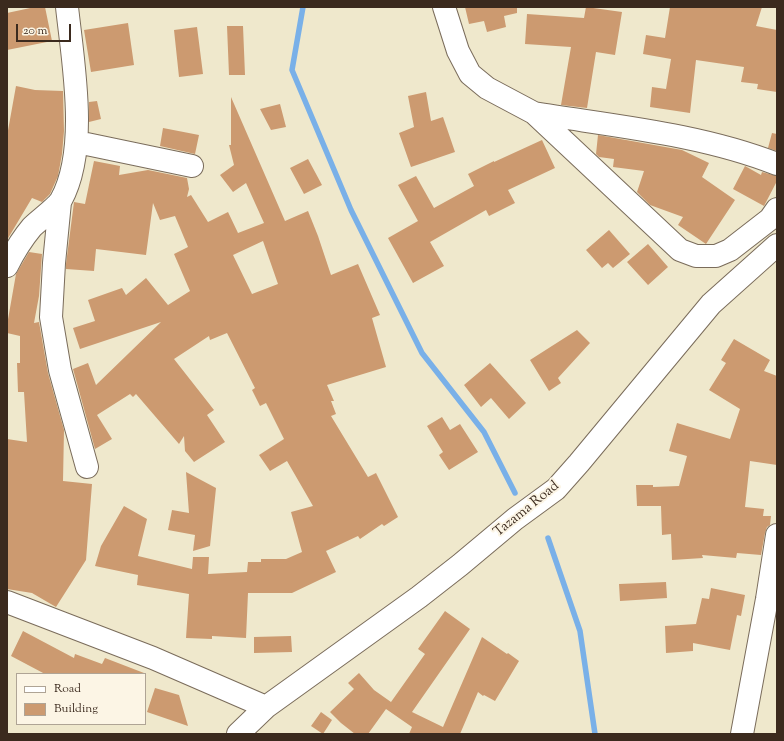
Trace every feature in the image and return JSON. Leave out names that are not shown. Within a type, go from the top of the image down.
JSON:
[{"type":"street","points":[[67,7],[75,83],[77,142],[69,181],[60,202],[51,317],[60,370],[87,467]]},
{"type":"street","points":[[444,7],[458,51],[470,74],[487,88],[534,113],[680,250],[696,256],[716,256],[730,250],[770,219],[777,209]]},
{"type":"street","points":[[534,113],[701,140],[756,155],[777,164]]},
{"type":"street","points":[[77,142],[192,166]]},
{"type":"street","points":[[7,266],[17,248],[32,228],[60,202]]},
{"type":"street","name":"Tazama Road","points":[[238,734],[266,707],[419,597],[515,519],[556,489],[580,463],[711,304],[777,244]]},
{"type":"street","points":[[742,734],[767,599],[777,535]]},
{"type":"street","points":[[7,602],[153,658],[266,707]]},
{"type":"building","points":[[35,7],[45,7],[52,41],[7,50],[7,13]]},
{"type":"building","points":[[465,7],[517,7],[517,13],[504,16],[506,27],[487,32],[484,21],[469,24]]},
{"type":"building","points":[[586,7],[622,12],[615,55],[596,52],[587,108],[561,105],[571,47],[525,44],[527,14],[584,18]]},
{"type":"building","points":[[670,7],[762,7],[756,26],[777,30],[777,92],[757,89],[758,84],[741,82],[744,67],[696,60],[690,113],[650,107],[652,87],[666,89],[671,59],[643,54],[646,35],[665,38]]},
{"type":"building","points":[[128,23],[134,65],[91,72],[84,30]]},
{"type":"building","points":[[227,26],[243,26],[245,75],[229,75]]},
{"type":"building","points":[[197,27],[203,74],[179,77],[174,30]]},
{"type":"building","points":[[16,86],[35,90],[63,91],[64,131],[58,176],[50,194],[42,202],[32,198],[7,240],[7,136]]},
{"type":"building","points":[[426,92],[431,121],[443,117],[455,152],[411,167],[399,133],[414,127],[408,96]]},
{"type":"building","points":[[231,97],[285,221],[308,211],[331,275],[358,264],[380,315],[372,318],[386,367],[327,385],[334,401],[331,401],[336,414],[331,416],[368,477],[376,473],[398,517],[384,526],[382,524],[360,539],[358,536],[326,551],[336,572],[292,593],[248,593],[246,638],[212,636],[212,639],[186,638],[189,594],[137,585],[138,575],[95,566],[101,546],[124,506],[147,519],[138,556],[192,569],[193,557],[209,557],[208,574],[247,572],[248,562],[261,562],[261,559],[286,559],[302,552],[291,512],[313,506],[287,461],[270,471],[259,455],[284,439],[266,403],[260,406],[252,390],[255,388],[227,333],[210,340],[209,336],[174,359],[214,410],[207,415],[225,442],[194,462],[185,451],[184,436],[179,444],[136,394],[133,397],[130,394],[97,415],[112,439],[95,449],[73,369],[88,363],[96,385],[161,322],[80,349],[73,328],[95,321],[88,300],[122,288],[126,295],[146,278],[168,305],[190,291],[174,254],[188,247],[175,216],[160,220],[153,203],[146,255],[96,249],[94,271],[66,269],[66,264],[74,202],[85,204],[94,161],[120,166],[119,175],[148,170],[187,178],[189,189],[187,197],[191,195],[208,222],[228,212],[238,233],[264,223],[246,183],[233,192],[220,175],[234,165],[229,145],[231,145]],"holes":[[[263,241],[278,284],[252,294],[233,255]]]},
{"type":"building","points":[[97,101],[101,119],[89,122],[89,102]]},
{"type":"building","points":[[280,104],[286,127],[271,130],[260,109]]},
{"type":"building","points":[[163,128],[199,135],[195,154],[160,146]]},
{"type":"building","points":[[772,133],[777,134],[777,151],[768,148]]},
{"type":"building","points":[[598,135],[682,150],[709,163],[702,177],[735,200],[706,244],[678,225],[683,217],[650,205],[637,192],[644,171],[613,167],[614,159],[599,157],[596,154]]},
{"type":"building","points":[[542,140],[555,168],[508,190],[515,203],[489,216],[486,210],[430,242],[444,266],[413,283],[388,238],[418,221],[398,185],[416,176],[434,208],[474,186],[468,174]]},
{"type":"building","points":[[308,159],[322,185],[304,194],[290,168]]},
{"type":"building","points":[[745,166],[761,175],[762,172],[777,176],[777,181],[764,206],[733,189]]},
{"type":"building","points":[[609,230],[630,254],[613,268],[608,263],[602,268],[586,250]]},
{"type":"building","points":[[648,244],[668,267],[648,285],[627,262]]},
{"type":"building","points":[[29,252],[42,254],[39,296],[34,323],[39,322],[48,373],[64,430],[63,481],[92,484],[86,560],[56,607],[32,593],[7,589],[7,439],[27,442],[24,392],[18,392],[17,363],[20,363],[20,336],[7,333],[7,325],[16,274]]},
{"type":"building","points":[[577,330],[590,343],[558,378],[561,383],[549,391],[530,360]]},
{"type":"building","points":[[734,339],[770,360],[764,371],[777,376],[777,465],[750,461],[745,507],[764,509],[763,516],[771,516],[770,525],[767,527],[765,533],[761,555],[737,553],[736,558],[702,555],[703,558],[672,560],[671,534],[662,535],[661,506],[637,506],[636,485],[653,485],[653,487],[679,486],[687,456],[669,451],[677,423],[730,439],[740,409],[709,390],[726,363],[721,360]]},
{"type":"building","points":[[490,363],[526,403],[509,419],[491,398],[481,407],[464,385]]},
{"type":"building","points":[[442,417],[450,430],[460,424],[478,452],[449,470],[439,455],[443,452],[427,426]]},
{"type":"building","points":[[186,472],[216,488],[210,546],[193,551],[195,535],[168,530],[172,510],[189,513]]},
{"type":"building","points":[[666,582],[667,598],[620,601],[619,584]]},
{"type":"building","points":[[711,588],[745,595],[741,616],[737,615],[730,650],[693,643],[693,651],[666,653],[665,626],[696,624],[702,598],[709,599]]},
{"type":"building","points":[[445,611],[470,629],[412,712],[443,727],[482,637],[519,661],[495,701],[478,692],[460,734],[409,734],[412,727],[386,709],[368,734],[355,734],[330,712],[354,689],[348,683],[359,673],[374,690],[391,702],[425,654],[418,649]]},
{"type":"building","points":[[23,631],[74,658],[75,654],[102,664],[105,658],[144,673],[43,673],[11,656]]},
{"type":"building","points":[[291,636],[292,652],[254,653],[254,637]]},
{"type":"building","points":[[155,688],[179,695],[188,726],[147,712]]},
{"type":"building","points":[[321,712],[332,720],[323,734],[311,726]]},
{"type":"waterway","points":[[303,7],[292,70],[351,210],[422,353],[484,432],[515,493]]},
{"type":"waterway","points":[[548,538],[580,631],[595,734]]}]
